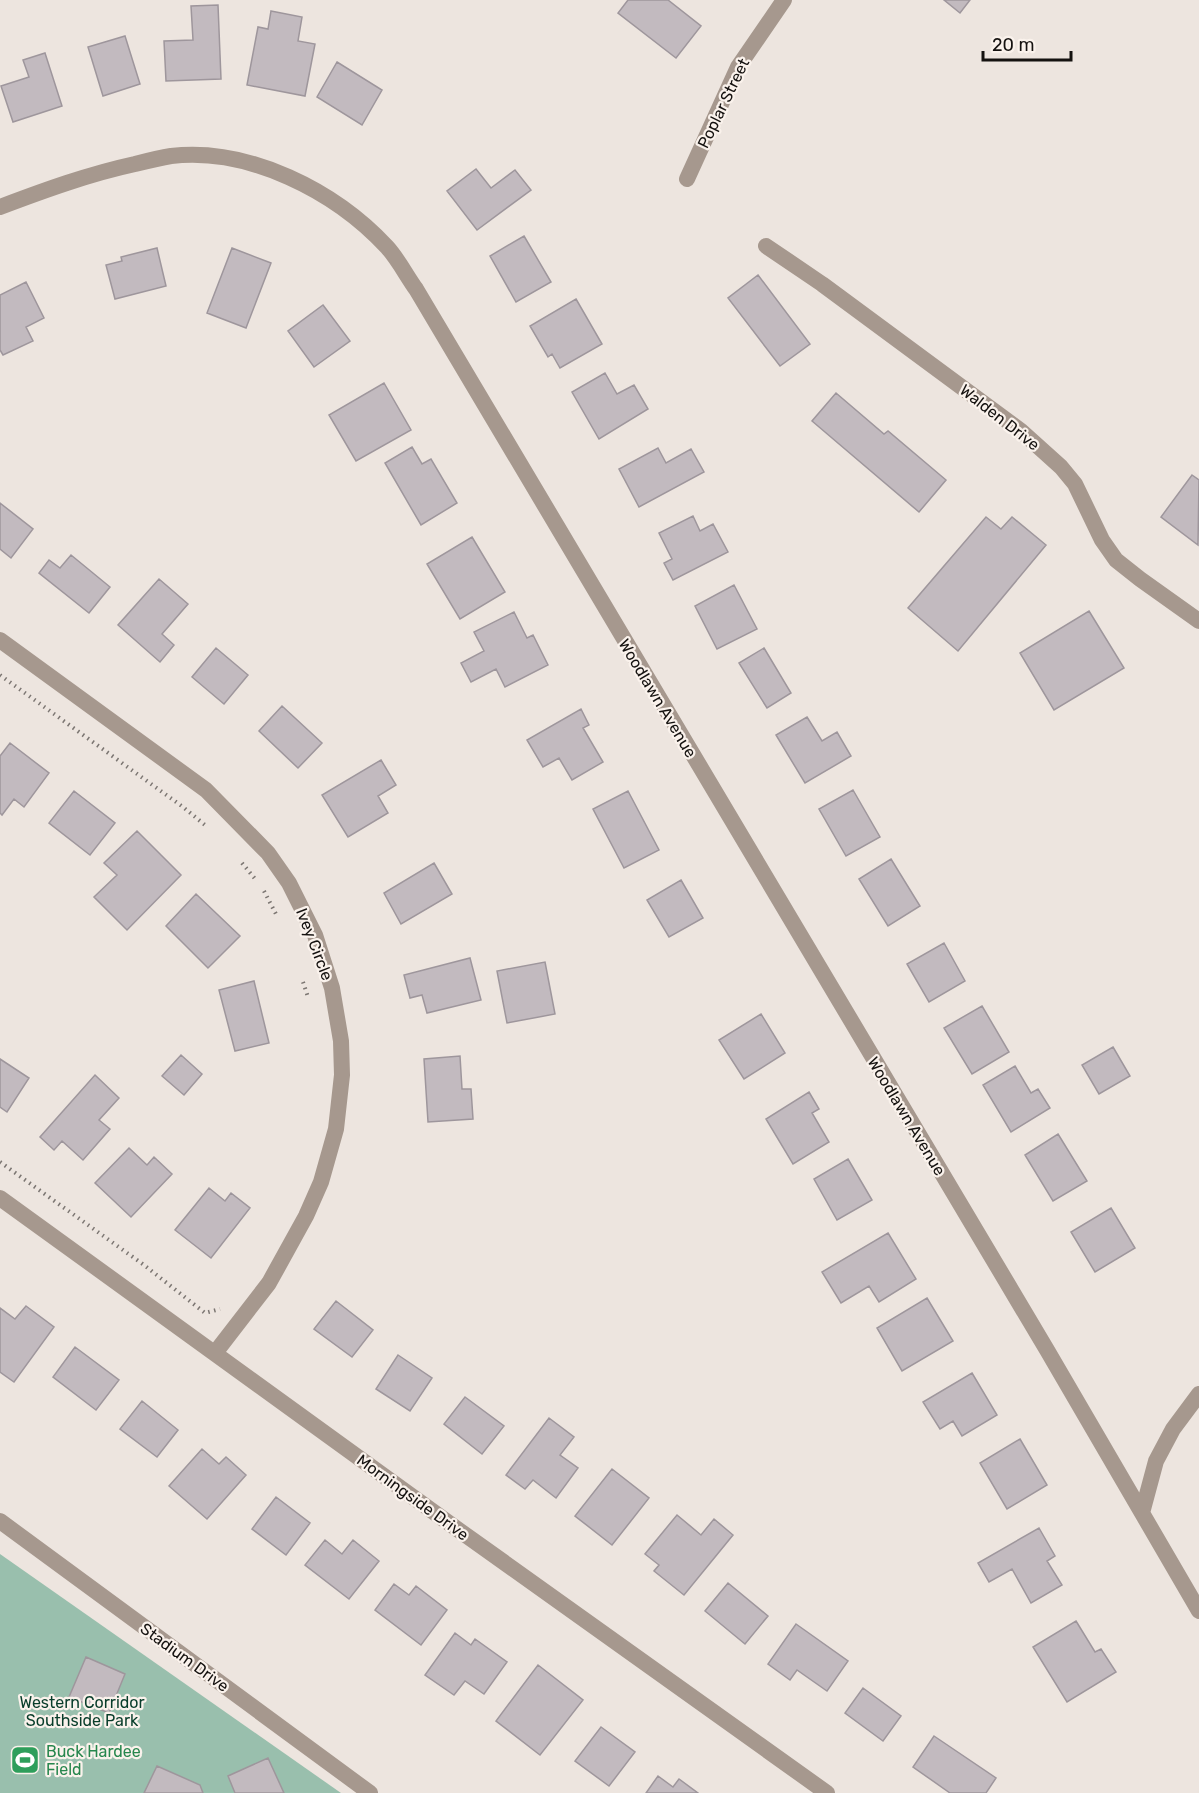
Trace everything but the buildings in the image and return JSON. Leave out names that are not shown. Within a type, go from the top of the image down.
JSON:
[{"type":"street","name":"Poplar Street","points":[[687,179],[738,67],[784,0]]},
{"type":"street","name":"Woodlawn Avenue","points":[[0,207],[107,170],[169,156],[196,155],[229,158],[278,172],[324,195],[366,226],[389,249],[416,288],[841,1007],[1047,1350],[1199,1611]]},
{"type":"street","name":"Walden Drive","points":[[766,246],[822,284],[1021,431],[1062,467],[1075,484],[1102,540],[1116,560],[1199,621]]},
{"type":"street","name":"Ivey Circle","points":[[0,640],[206,790],[268,853],[289,883],[315,935],[332,988],[341,1041],[342,1075],[336,1129],[321,1182],[306,1216],[269,1283],[215,1353]]},
{"type":"street","name":"Morningside Drive","points":[[0,1198],[472,1540],[827,1793]]},
{"type":"street","points":[[1142,1513],[1156,1461],[1173,1429],[1199,1394]]},
{"type":"street","name":"Stadium Drive","points":[[0,1521],[370,1793]]},
{"type":"path","points":[[0,675],[183,807],[207,827]]},
{"type":"path","points":[[236,856],[256,881]]},
{"type":"path","points":[[263,889],[277,917]]},
{"type":"path","points":[[302,979],[309,1002]]},
{"type":"path","points":[[0,1162],[144,1265],[205,1313],[221,1308]]},
{"type":"green space","name":"Western Corridor Southside Park","points":[[0,1554],[341,1793],[0,1793]]},
{"type":"place","name":"Buck Hardee Field","points":[[25,1760]]}]
